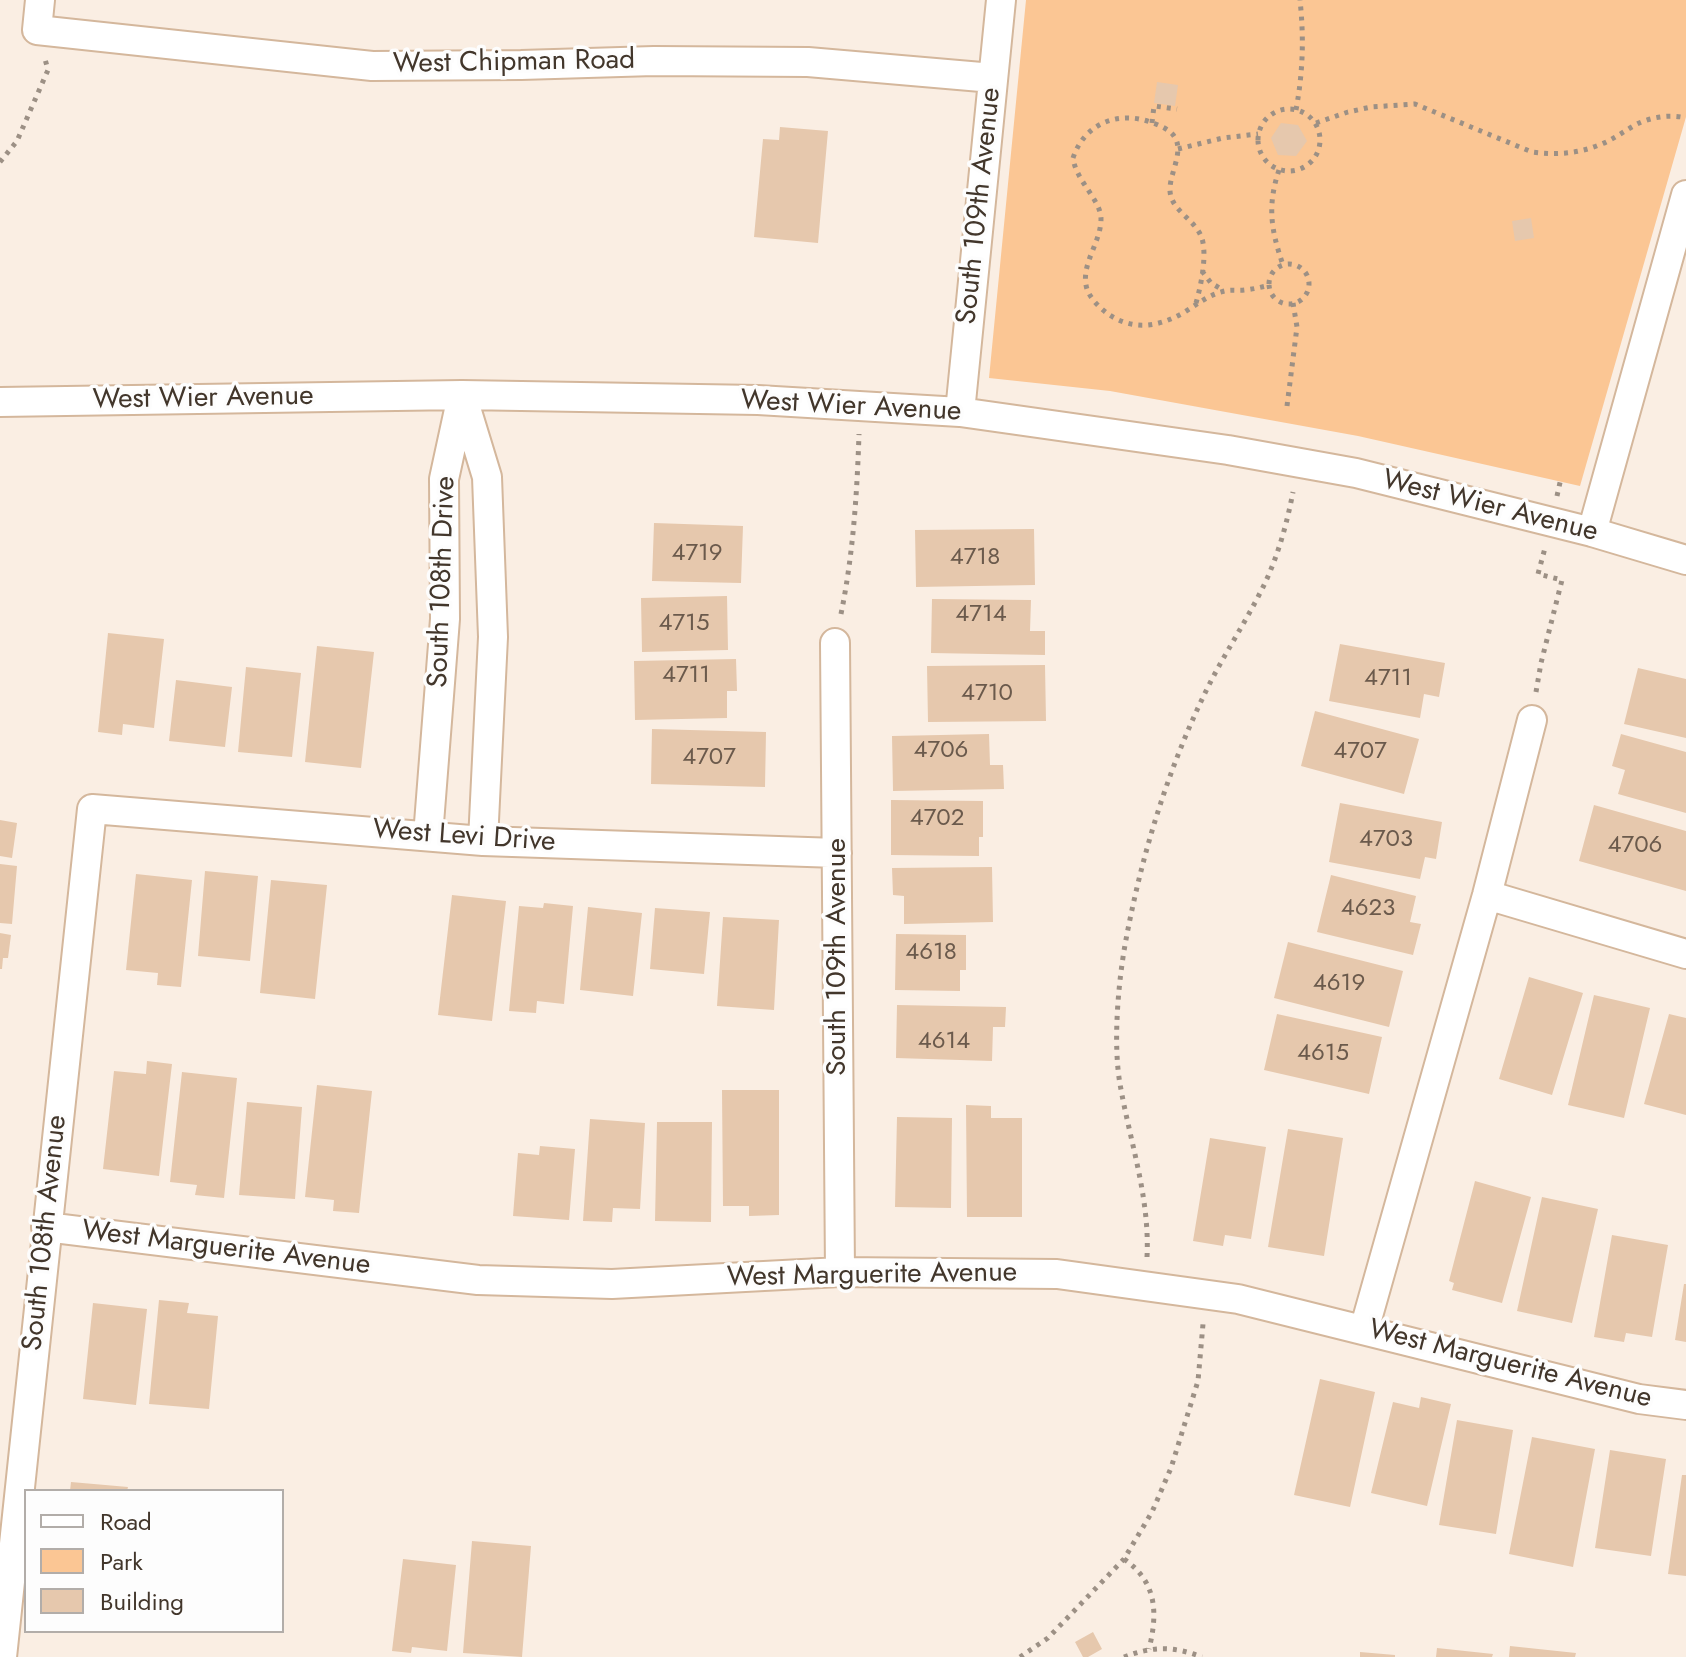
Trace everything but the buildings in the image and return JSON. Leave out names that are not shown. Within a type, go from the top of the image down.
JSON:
[{"type":"street","points":[[37,30],[40,0]]},
{"type":"street","name":"South 109th Avenue","points":[[960,412],[1001,0]]},
{"type":"street","name":"West Chipman Road","points":[[37,30],[372,66],[654,61],[808,62],[993,78]]},
{"type":"street","points":[[1592,532],[1680,241],[1686,195]]},
{"type":"street","name":"West Wier Avenue","points":[[0,402],[462,395],[758,400],[960,412],[1228,450],[1356,473],[1592,532],[1686,560]]},
{"type":"street","name":"South 108th Drive","points":[[428,836],[445,619],[444,479],[462,395]]},
{"type":"street","name":"South 108th Drive","points":[[462,395],[487,477],[493,637],[483,841]]},
{"type":"street","name":"South 109th Avenue","points":[[835,643],[840,1272]]},
{"type":"street","points":[[1364,1330],[1487,895],[1532,720]]},
{"type":"street","name":"West Levi Drive","points":[[92,809],[483,841],[837,853]]},
{"type":"street","name":"South 108th Avenue","points":[[2,1657],[92,809]]},
{"type":"street","points":[[1487,895],[1686,954]]},
{"type":"street","name":"West Marguerite Avenue","points":[[46,1227],[478,1280],[612,1284],[840,1272],[1057,1274],[1238,1299],[1639,1399],[1686,1405]]},
{"type":"path","points":[[1296,110],[1303,65],[1300,0]]},
{"type":"path","points":[[0,162],[17,141],[48,70],[37,30]]},
{"type":"path","points":[[1316,123],[1371,107],[1415,104],[1532,152],[1550,154],[1599,146],[1639,123],[1664,116],[1686,118]]},
{"type":"path","points":[[1152,123],[1154,106],[1177,109]]},
{"type":"path","points":[[1296,110],[1310,116],[1316,123],[1321,141],[1319,151],[1307,166],[1298,170],[1279,170],[1264,160],[1259,152],[1258,134],[1261,125],[1273,112],[1296,110]]},
{"type":"path","points":[[1196,303],[1204,249],[1200,233],[1171,199],[1170,186],[1178,149],[1173,135],[1161,126],[1131,117],[1103,123],[1090,133],[1075,153],[1074,165],[1096,204],[1101,220],[1086,282],[1087,290],[1102,309],[1122,323],[1155,323],[1173,318],[1224,290],[1270,285]]},
{"type":"path","points":[[1178,149],[1223,138],[1258,134]]},
{"type":"path","points":[[1279,170],[1272,195],[1271,215],[1283,265]]},
{"type":"path","points":[[1283,265],[1296,265],[1308,278],[1308,291],[1293,303],[1275,297],[1270,285],[1273,272],[1283,265]]},
{"type":"path","points":[[1202,271],[1211,283],[1224,290]]},
{"type":"path","points":[[1287,406],[1297,327],[1293,303]]},
{"type":"path","points":[[835,643],[850,569],[861,407]]},
{"type":"path","points":[[1145,1286],[1147,1212],[1119,1082],[1116,1031],[1125,946],[1157,812],[1180,748],[1207,688],[1261,592],[1279,550],[1298,463]]},
{"type":"path","points":[[1532,720],[1541,663],[1562,580],[1538,574],[1543,558]]},
{"type":"path","points":[[1020,1657],[1048,1638],[1124,1559],[1152,1512],[1171,1468],[1198,1381],[1204,1294]]},
{"type":"path","points":[[1124,1559],[1139,1572],[1153,1596],[1153,1634],[1149,1649]]},
{"type":"path","points":[[1124,1657],[1149,1649],[1167,1648],[1185,1650],[1202,1657]]},
{"type":"green space","points":[[1026,0],[1686,0],[1686,117],[1580,486],[1358,436],[1110,391],[989,378]]}]
